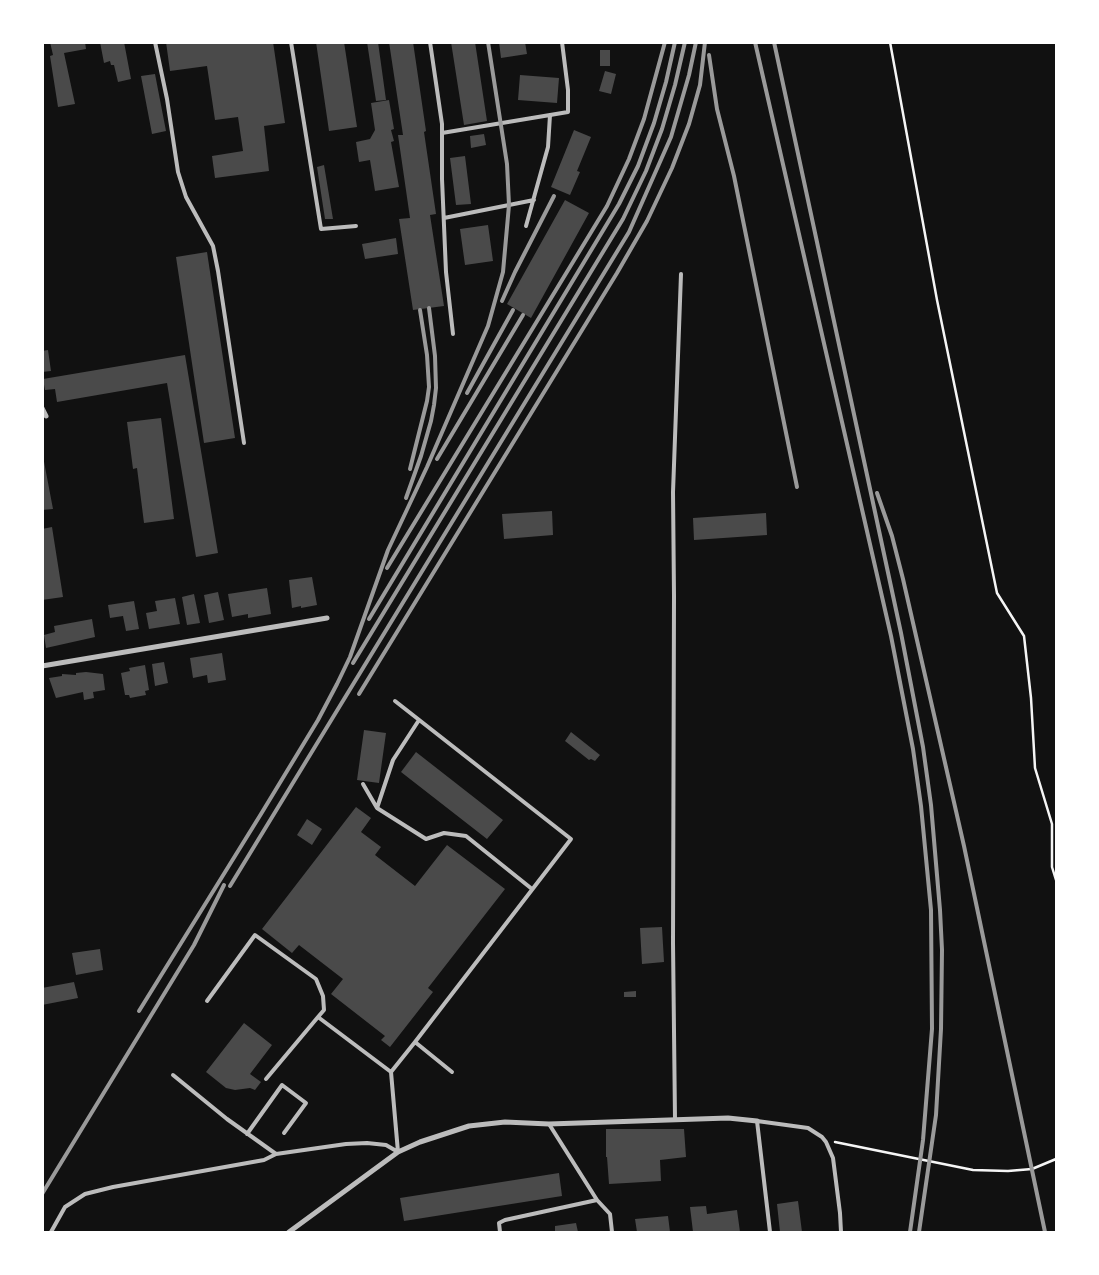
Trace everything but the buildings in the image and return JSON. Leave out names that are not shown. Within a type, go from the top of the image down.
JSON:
[{"type":"street","points":[[42,408],[46,416]]},
{"type":"street","points":[[42,666],[327,618]]},
{"type":"street","points":[[289,1232],[398,1152],[420,1142],[469,1126],[505,1122],[549,1124],[675,1119],[728,1118],[757,1120]]},
{"type":"lane","points":[[155,42],[178,172],[186,197],[213,246],[244,443]]},
{"type":"lane","points":[[291,42],[320,229],[356,226]]},
{"type":"lane","points":[[430,42],[442,133],[446,272],[453,334]]},
{"type":"lane","points":[[442,133],[568,112],[568,90],[562,42]]},
{"type":"lane","points":[[526,226],[548,147],[550,115]]},
{"type":"lane","points":[[444,218],[534,200]]},
{"type":"lane","points":[[675,1119],[673,492],[681,274]]},
{"type":"lane","points":[[395,701],[571,838],[391,1072],[398,1152]]},
{"type":"lane","points":[[378,808],[393,760],[419,720]]},
{"type":"lane","points":[[363,784],[378,808],[426,839],[444,832],[466,836],[532,889]]},
{"type":"lane","points":[[206,1001],[255,935],[316,979],[323,996],[324,1010],[266,1079]]},
{"type":"lane","points":[[318,1017],[391,1072]]},
{"type":"lane","points":[[415,1042],[452,1072]]},
{"type":"lane","points":[[173,1075],[247,1134],[276,1154]]},
{"type":"lane","points":[[247,1134],[282,1085],[306,1103],[284,1132]]},
{"type":"lane","points":[[770,1232],[757,1120],[808,1128],[826,1142],[833,1158],[841,1232]]},
{"type":"lane","points":[[549,1124],[597,1200],[610,1214],[612,1232]]},
{"type":"lane","points":[[51,1232],[65,1207],[84,1194],[113,1187],[264,1160],[276,1154],[346,1144],[367,1143],[386,1145],[398,1152]]},
{"type":"lane","points":[[500,1232],[500,1224],[504,1220],[597,1200]]},
{"type":"path","points":[[890,42],[937,300],[998,593],[1024,636],[1031,698],[1035,768],[1052,824],[1052,867],[1056,880]]},
{"type":"path","points":[[826,1142],[974,1170],[1008,1171],[1032,1169],[1056,1159]]},
{"type":"railway","points":[[139,1011],[318,720],[337,684],[350,657],[388,550],[427,467],[488,326],[503,272],[509,205],[507,164],[488,42]]},
{"type":"railway","points":[[387,568],[607,206],[629,159],[644,119],[665,42]]},
{"type":"railway","points":[[369,619],[619,204],[638,166],[654,123],[675,42]]},
{"type":"railway","points":[[353,663],[623,219],[646,171],[662,129],[685,42]]},
{"type":"railway","points":[[230,886],[629,232],[671,137],[689,75],[696,42]]},
{"type":"railway","points":[[359,694],[647,221],[672,168],[689,124],[700,85],[705,42]]},
{"type":"railway","points":[[755,42],[891,636],[913,749],[921,806],[931,910],[932,1029],[923,1140],[910,1232]]},
{"type":"railway","points":[[774,42],[901,633],[923,747],[931,805],[942,950],[941,1029],[936,1115],[919,1232]]},
{"type":"railway","points":[[709,55],[717,109],[734,176],[797,487]]},
{"type":"railway","points":[[502,301],[554,196]]},
{"type":"railway","points":[[406,498],[421,456],[434,405],[436,388],[435,356],[429,308]]},
{"type":"railway","points":[[410,469],[429,387],[427,355],[420,310]]},
{"type":"railway","points":[[467,393],[513,310]]},
{"type":"railway","points":[[437,459],[523,315]]},
{"type":"railway","points":[[877,493],[892,536],[903,579],[964,846],[1045,1232]]},
{"type":"railway","points":[[42,1194],[194,945],[224,885]]}]
